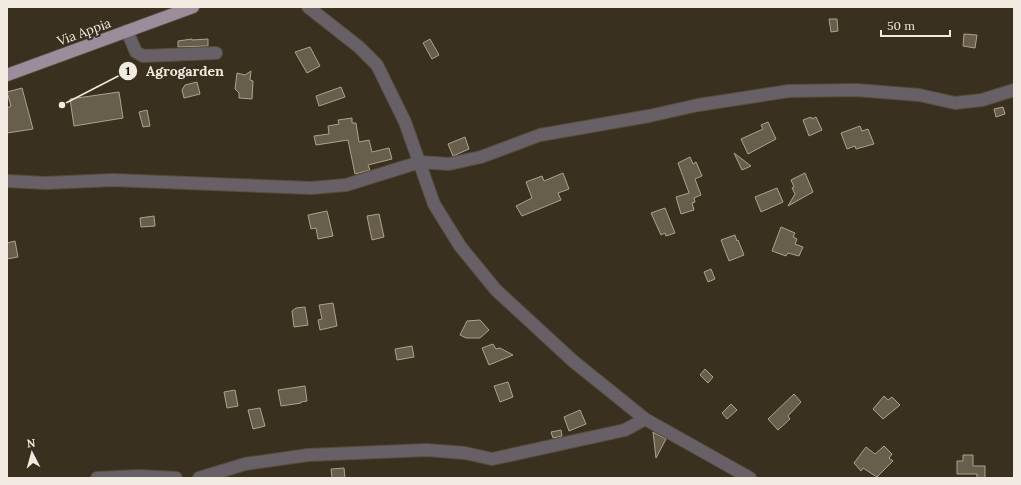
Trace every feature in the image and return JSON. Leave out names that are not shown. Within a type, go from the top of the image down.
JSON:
[{"type":"main road","name":"Via Appia","points":[[7,75],[193,7]]},
{"type":"street","points":[[308,7],[359,47],[377,65],[405,122],[434,204],[460,246],[496,290],[573,360],[645,419],[750,478]]},
{"type":"street","points":[[127,31],[136,52],[143,56],[216,53]]},
{"type":"street","points":[[7,181],[46,183],[113,180],[311,188],[346,185],[420,162],[449,164],[481,156],[540,135],[649,116],[698,105],[789,91],[856,90],[919,95],[955,103],[982,100],[1014,90]]},
{"type":"street","points":[[199,478],[246,464],[316,454],[427,450],[465,453],[492,459],[624,430],[645,419]]},
{"type":"street","points":[[216,473],[233,478]]},
{"type":"street","points":[[97,478],[139,476],[176,478]]},
{"type":"building","points":[[829,19],[837,19],[838,31],[831,32]]},
{"type":"building","points":[[964,34],[977,35],[975,48],[963,46]]},
{"type":"building","points":[[208,39],[208,46],[178,47],[178,41]]},
{"type":"building","points":[[430,39],[439,55],[432,59],[423,43]]},
{"type":"building","points":[[310,47],[320,66],[307,73],[295,52]]},
{"type":"building","points":[[251,71],[250,80],[253,81],[252,99],[239,98],[239,93],[235,89],[237,73],[245,75]]},
{"type":"building","points":[[197,82],[200,94],[184,98],[182,90],[185,85]]},
{"type":"building","points":[[341,87],[345,97],[319,106],[316,96]]},
{"type":"building","points":[[22,88],[33,129],[7,133],[7,108],[11,106],[7,92]]},
{"type":"building","points":[[119,92],[123,118],[74,126],[70,99]]},
{"type":"building","points":[[1003,107],[1005,114],[996,117],[994,109]]},
{"type":"building","points":[[147,110],[150,126],[143,127],[139,112]]},
{"type":"building","points":[[811,117],[812,119],[816,117],[822,130],[809,136],[803,120]]},
{"type":"building","points":[[352,118],[352,123],[356,123],[359,142],[369,140],[372,152],[389,148],[392,159],[368,165],[370,170],[355,174],[348,140],[316,145],[314,136],[329,134],[328,126],[339,124],[338,120]]},
{"type":"building","points":[[768,122],[776,139],[748,154],[741,139],[763,129],[761,125]]},
{"type":"building","points":[[860,126],[862,131],[868,129],[874,144],[856,149],[855,146],[847,149],[841,133]]},
{"type":"building","points":[[465,137],[469,149],[453,156],[448,144]]},
{"type":"building","points":[[734,153],[751,166],[742,170]]},
{"type":"building","points":[[690,157],[693,164],[696,162],[702,176],[695,179],[701,195],[694,198],[695,202],[692,203],[694,210],[681,214],[676,197],[689,193],[678,163]]},
{"type":"building","points":[[563,173],[569,189],[558,193],[561,200],[522,216],[516,206],[532,198],[526,182],[542,176],[544,181]]},
{"type":"building","points":[[805,173],[813,192],[788,206],[795,194],[792,188],[794,187],[791,180]]},
{"type":"building","points":[[777,188],[783,202],[761,212],[755,197]]},
{"type":"building","points":[[665,208],[675,233],[666,236],[665,233],[661,235],[651,213]]},
{"type":"building","points":[[327,211],[333,236],[318,239],[316,228],[311,229],[308,215]]},
{"type":"building","points":[[379,214],[384,237],[372,240],[367,216]]},
{"type":"building","points":[[154,216],[155,226],[141,227],[140,218]]},
{"type":"building","points":[[781,227],[795,233],[793,237],[797,239],[795,244],[803,247],[799,256],[788,253],[786,256],[772,251]]},
{"type":"building","points":[[735,235],[744,255],[729,261],[721,240]]},
{"type":"building","points":[[15,241],[18,257],[7,259],[7,243]]},
{"type":"building","points":[[711,269],[715,279],[708,282],[704,272]]},
{"type":"building","points":[[333,303],[337,326],[320,330],[318,320],[322,319],[319,305]]},
{"type":"building","points":[[305,307],[308,325],[294,327],[292,311],[296,308]]},
{"type":"building","points":[[480,320],[489,330],[480,338],[466,338],[460,335],[467,321]]},
{"type":"building","points":[[493,344],[496,349],[500,348],[513,355],[489,365],[482,348]]},
{"type":"building","points":[[412,346],[414,357],[397,360],[395,349]]},
{"type":"building","points":[[705,369],[713,377],[708,383],[700,375]]},
{"type":"building","points":[[508,382],[513,397],[500,402],[494,386]]},
{"type":"building","points":[[305,386],[307,401],[281,406],[278,390]]},
{"type":"building","points":[[235,390],[238,406],[227,408],[224,392]]},
{"type":"building","points":[[794,394],[801,402],[788,416],[790,419],[778,430],[768,419]]},
{"type":"building","points":[[884,396],[888,400],[892,397],[900,405],[883,419],[873,409]]},
{"type":"building","points":[[731,404],[737,410],[727,419],[722,413]]},
{"type":"building","points":[[260,408],[265,426],[253,429],[248,410]]},
{"type":"building","points":[[580,410],[586,424],[569,431],[564,417]]},
{"type":"building","points":[[561,430],[562,436],[553,438],[551,432]]},
{"type":"building","points":[[653,432],[666,439],[656,458]]},
{"type":"building","points":[[884,446],[892,454],[889,458],[893,461],[877,477],[863,468],[861,471],[854,463],[866,447],[875,454]]},
{"type":"building","points":[[963,455],[973,455],[973,466],[985,466],[985,478],[977,478],[977,474],[957,474],[957,461],[963,461]]},
{"type":"building","points":[[344,468],[345,478],[332,478],[331,469]]},
{"type":"place","name":"Agrogarden","points":[[62,105]]}]
